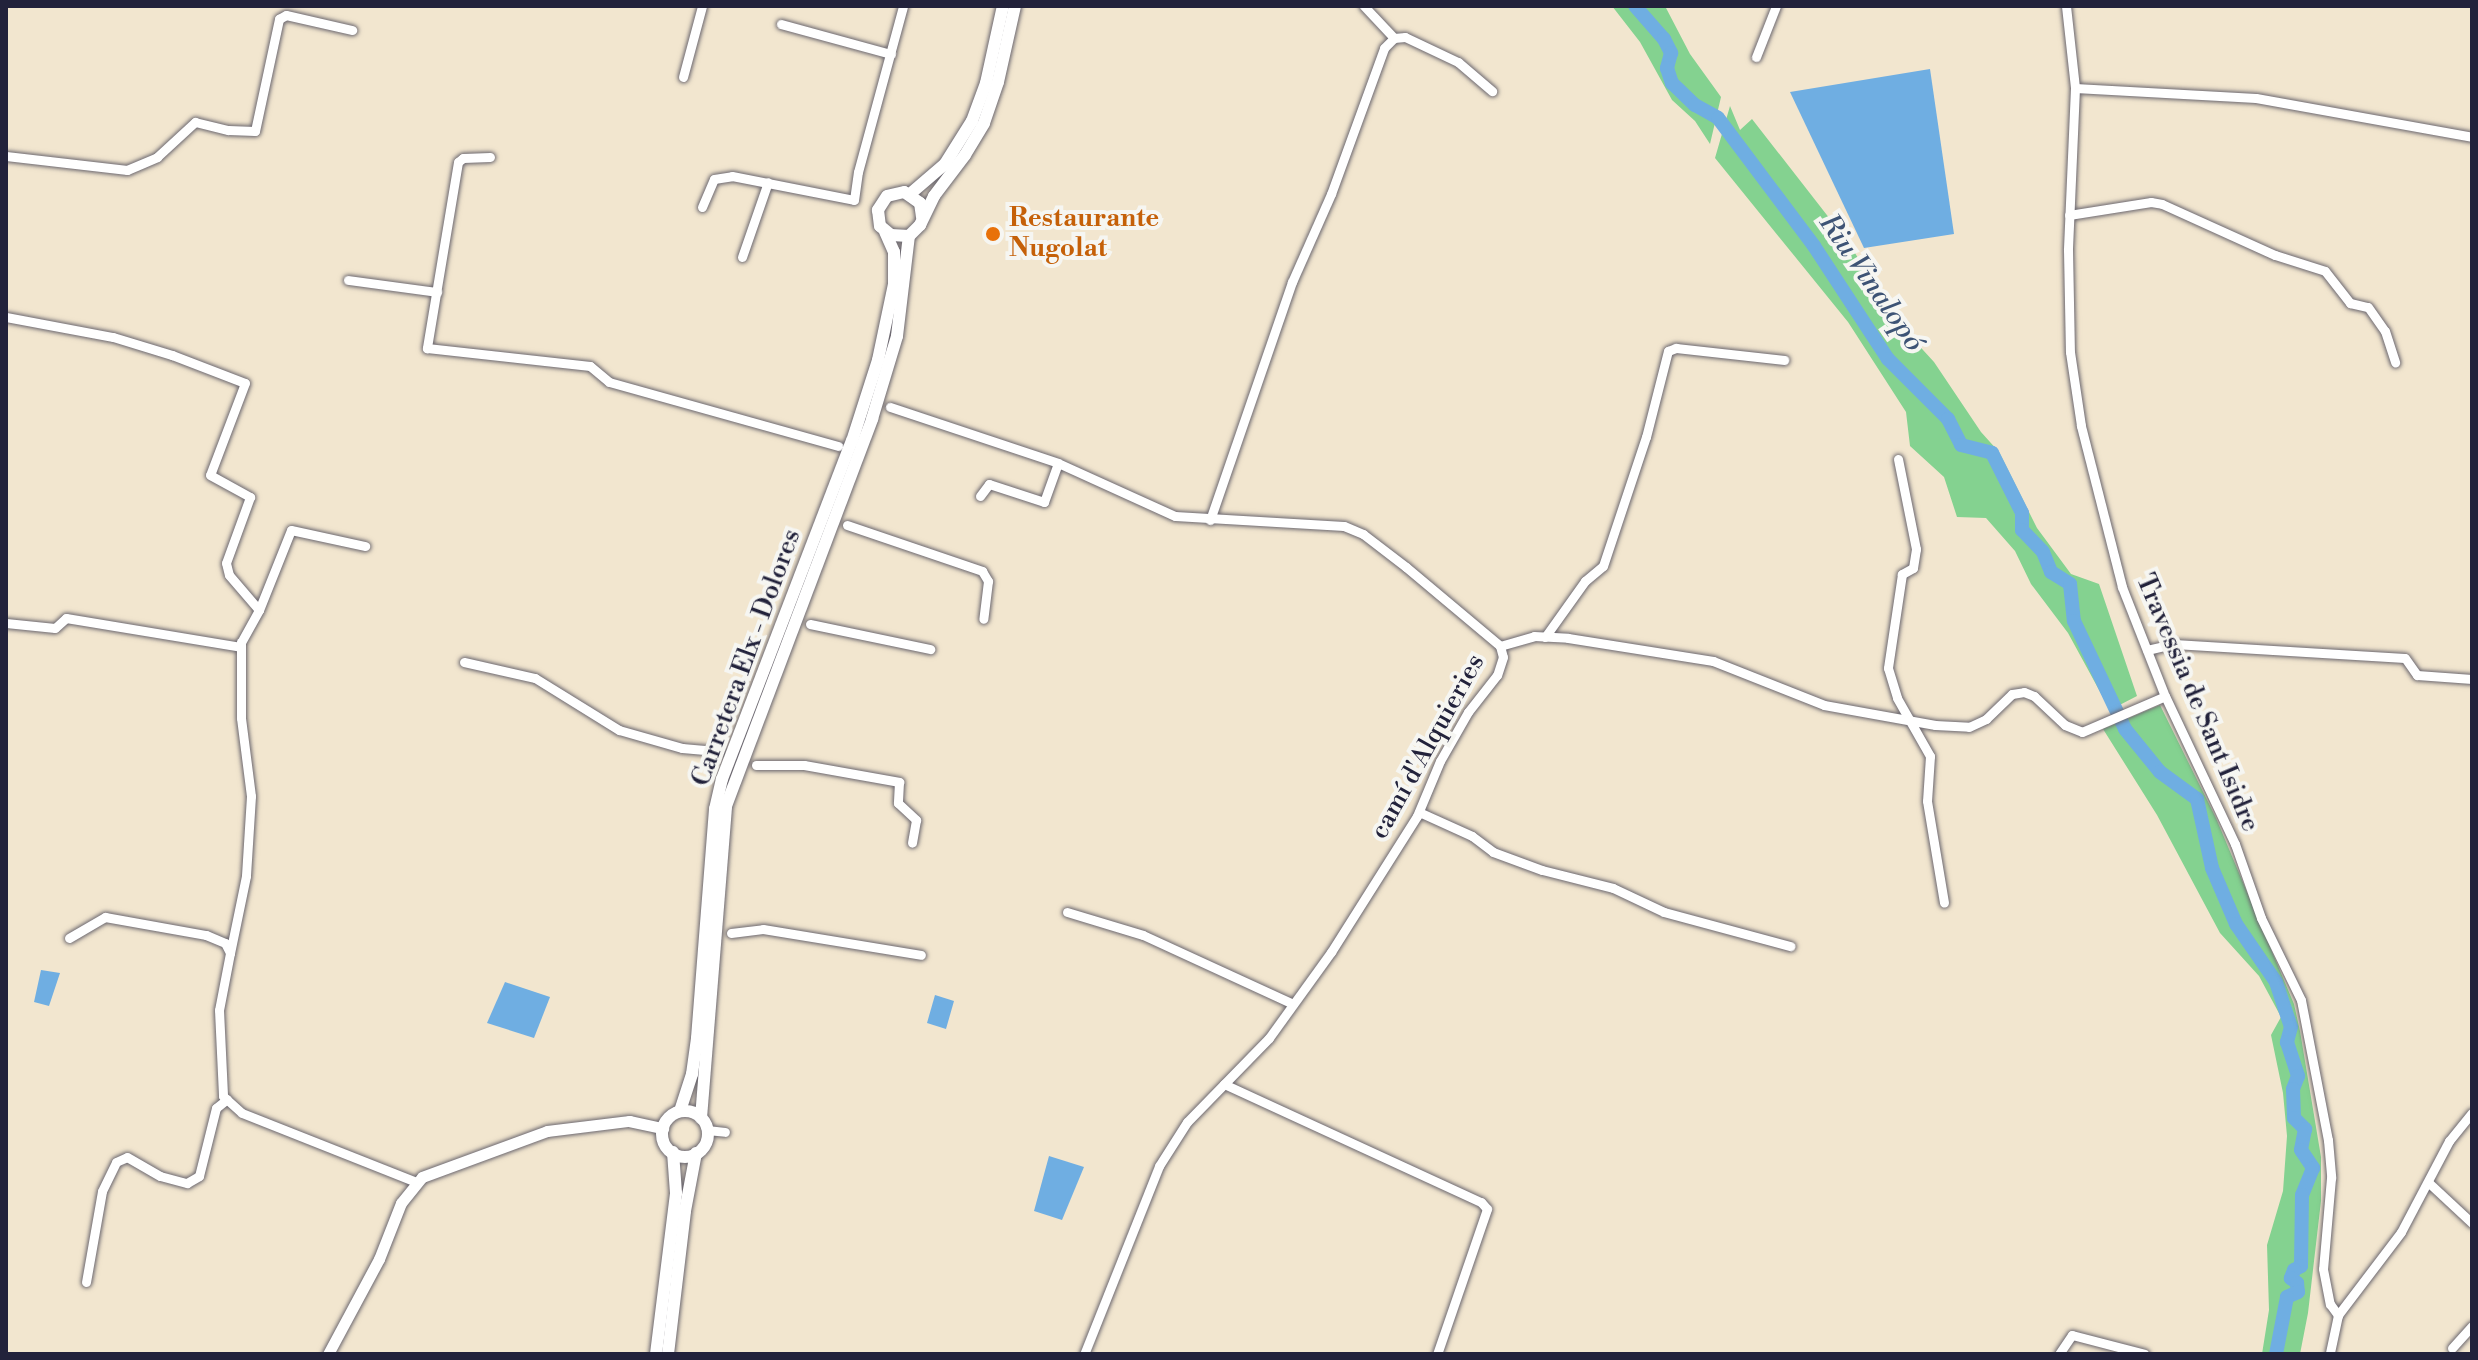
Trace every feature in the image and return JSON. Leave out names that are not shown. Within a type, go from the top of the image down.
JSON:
[{"type":"main road","points":[[910,194],[945,164],[972,121],[986,83],[1003,6]]},
{"type":"main road","points":[[922,217],[920,203],[910,194],[898,192],[880,204],[878,218],[885,232],[901,237],[909,236],[920,225],[922,217],[984,123],[998,82],[1015,6]]},
{"type":"main road","name":"Carretera Elx - Dolores","points":[[680,1111],[692,1074],[697,1038],[715,809],[722,779],[847,455],[878,360],[894,284],[894,252],[885,232]]},
{"type":"main road","name":"Carretera Elx - Dolores","points":[[701,1118],[726,806],[872,419],[897,336],[909,236]]},
{"type":"main road","points":[[680,1111],[701,1118],[707,1130],[706,1143],[696,1153],[685,1156],[673,1152],[663,1140],[663,1128],[670,1116],[680,1111]]},
{"type":"main road","points":[[656,1354],[676,1193],[673,1152]]},
{"type":"main road","points":[[668,1354],[683,1225],[696,1153]]},
{"type":"street","points":[[6,156],[127,170],[157,157],[195,122],[228,130],[255,131],[282,6]]},
{"type":"street","points":[[683,77],[702,6]]},
{"type":"street","points":[[702,207],[714,179],[732,176],[854,200],[858,172],[903,6]]},
{"type":"street","points":[[1364,6],[1394,38]]},
{"type":"street","points":[[1756,57],[1776,6]]},
{"type":"street","name":"Travessia de Sant Isidre","points":[[2066,6],[2075,88],[2069,215],[2070,352],[2081,426],[2122,587],[2165,696],[2235,844],[2261,918],[2301,1000],[2328,1140],[2331,1178],[2323,1269],[2330,1304],[2338,1315]]},
{"type":"street","points":[[279,19],[286,15],[352,30]]},
{"type":"street","points":[[781,24],[891,54]]},
{"type":"street","points":[[1210,520],[1292,282],[1331,194],[1384,48],[1394,38],[1405,37],[1458,62],[1492,91]]},
{"type":"street","points":[[2075,88],[2256,98],[2472,137]]},
{"type":"street","points":[[490,157],[463,158],[458,162],[427,348],[590,366],[609,382],[838,446]]},
{"type":"street","points":[[742,257],[768,182]]},
{"type":"street","points":[[2069,215],[2151,202],[2174,208],[2275,255],[2325,271],[2350,303],[2368,307],[2385,331],[2395,362]]},
{"type":"street","points":[[348,280],[437,292]]},
{"type":"street","points":[[6,317],[113,337],[172,355],[245,383],[210,475],[250,497],[226,563],[229,575],[259,610]]},
{"type":"street","points":[[1545,637],[1585,581],[1603,566],[1646,437],[1668,351],[1676,348],[1784,360]]},
{"type":"street","name":"camí d'Alquieries","points":[[890,407],[1058,463],[1175,516],[1210,520],[1325,522],[1353,530],[1406,567],[1500,646],[1503,657],[1497,675],[1468,712],[1440,761],[1419,812],[1331,952],[1269,1038],[1187,1122],[1159,1166],[1084,1354]]},
{"type":"street","points":[[1898,459],[1916,549],[1913,568],[1902,574],[1888,668],[1897,698],[1930,756],[1927,801],[1944,903]]},
{"type":"street","points":[[980,496],[989,484],[1044,502],[1058,463]]},
{"type":"street","points":[[847,525],[982,571],[988,581],[983,619]]},
{"type":"street","points":[[365,546],[291,530],[241,647],[241,718],[251,796],[246,876],[219,1010],[223,1096],[242,1113],[416,1182]]},
{"type":"street","points":[[6,623],[37,629],[55,628],[66,618],[241,647]]},
{"type":"street","points":[[810,624],[930,649]]},
{"type":"street","points":[[1500,646],[1545,637],[1726,664],[1824,705],[1912,721],[1969,727],[1986,719],[2012,694],[2024,692],[2034,696],[2074,730],[2082,732],[2165,696]]},
{"type":"street","points":[[2147,650],[2174,644],[2405,658],[2417,675],[2472,679]]},
{"type":"street","points":[[464,662],[535,678],[619,730],[682,748],[719,751]]},
{"type":"street","points":[[756,765],[804,765],[899,782],[898,803],[916,820],[912,843]]},
{"type":"street","points":[[1419,812],[1472,836],[1493,852],[1542,870],[1613,888],[1664,912],[1790,946]]},
{"type":"street","points":[[1067,912],[1143,935],[1293,1004]]},
{"type":"street","points":[[69,938],[105,917],[206,935],[225,943],[230,953]]},
{"type":"street","points":[[731,933],[763,929],[921,955]]},
{"type":"street","points":[[1224,1084],[1481,1202],[1487,1209],[1437,1354]]},
{"type":"street","points":[[86,1282],[102,1191],[116,1162],[127,1157],[160,1176],[187,1183],[199,1176],[216,1108],[227,1099]]},
{"type":"street","points":[[2330,1354],[2338,1315],[2401,1232],[2449,1141],[2472,1113]]},
{"type":"street","points":[[328,1354],[379,1259],[401,1203],[416,1182],[454,1163],[547,1131],[629,1121],[663,1128]]},
{"type":"street","points":[[707,1130],[725,1132]]},
{"type":"street","points":[[2428,1182],[2472,1223]]},
{"type":"street","points":[[2452,1348],[2472,1326]]},
{"type":"street","points":[[2059,1354],[2072,1335],[2145,1354]]},
{"type":"green space","points":[[1612,6],[1665,6],[1690,54],[1721,97],[1710,144],[1695,121],[1672,100],[1640,42]]},
{"type":"green space","points":[[1730,106],[1740,130],[1752,119],[1851,246],[1891,315],[1934,362],[1981,432],[1999,452],[2037,528],[2071,574],[2099,584],[2137,696],[2110,710],[2068,633],[2031,584],[2015,551],[1986,518],[1957,517],[1944,477],[1910,446],[1906,412],[1848,322],[1715,158]]},
{"type":"green space","points":[[2160,705],[2216,818],[2294,1004],[2300,1031],[2321,1157],[2321,1201],[2300,1354],[2262,1354],[2269,1310],[2267,1245],[2283,1191],[2287,1136],[2283,1093],[2271,1035],[2281,1017],[2259,976],[2220,933],[2157,815],[2103,729]]},
{"type":"water","points":[[1930,69],[1954,234],[1864,248],[1790,92]]},
{"type":"water","points":[[41,970],[60,973],[49,1006],[34,1002]]},
{"type":"water","points":[[505,982],[550,997],[534,1038],[487,1023]]},
{"type":"water","points":[[935,995],[954,1001],[946,1029],[927,1023]]},
{"type":"water","points":[[1049,1156],[1084,1167],[1062,1220],[1034,1211]]},
{"type":"waterway","name":"Riu Vinalopó","points":[[1635,6],[1664,39],[1671,53],[1667,68],[1672,83],[1695,105],[1718,118],[1814,246],[1888,359],[1948,419],[1961,445],[1992,453],[2022,513],[2022,530],[2043,552],[2051,572],[2070,584],[2074,621],[2125,729],[2160,772],[2197,799],[2212,868],[2236,924],[2276,982],[2291,1027],[2287,1042],[2298,1076],[2293,1089],[2294,1118],[2305,1129],[2301,1150],[2313,1168],[2302,1195],[2301,1266],[2294,1270],[2291,1278],[2297,1283],[2298,1292],[2287,1297],[2276,1354]]},
{"type":"place","name":"Restaurante Nugolat","points":[[993,234]]}]
